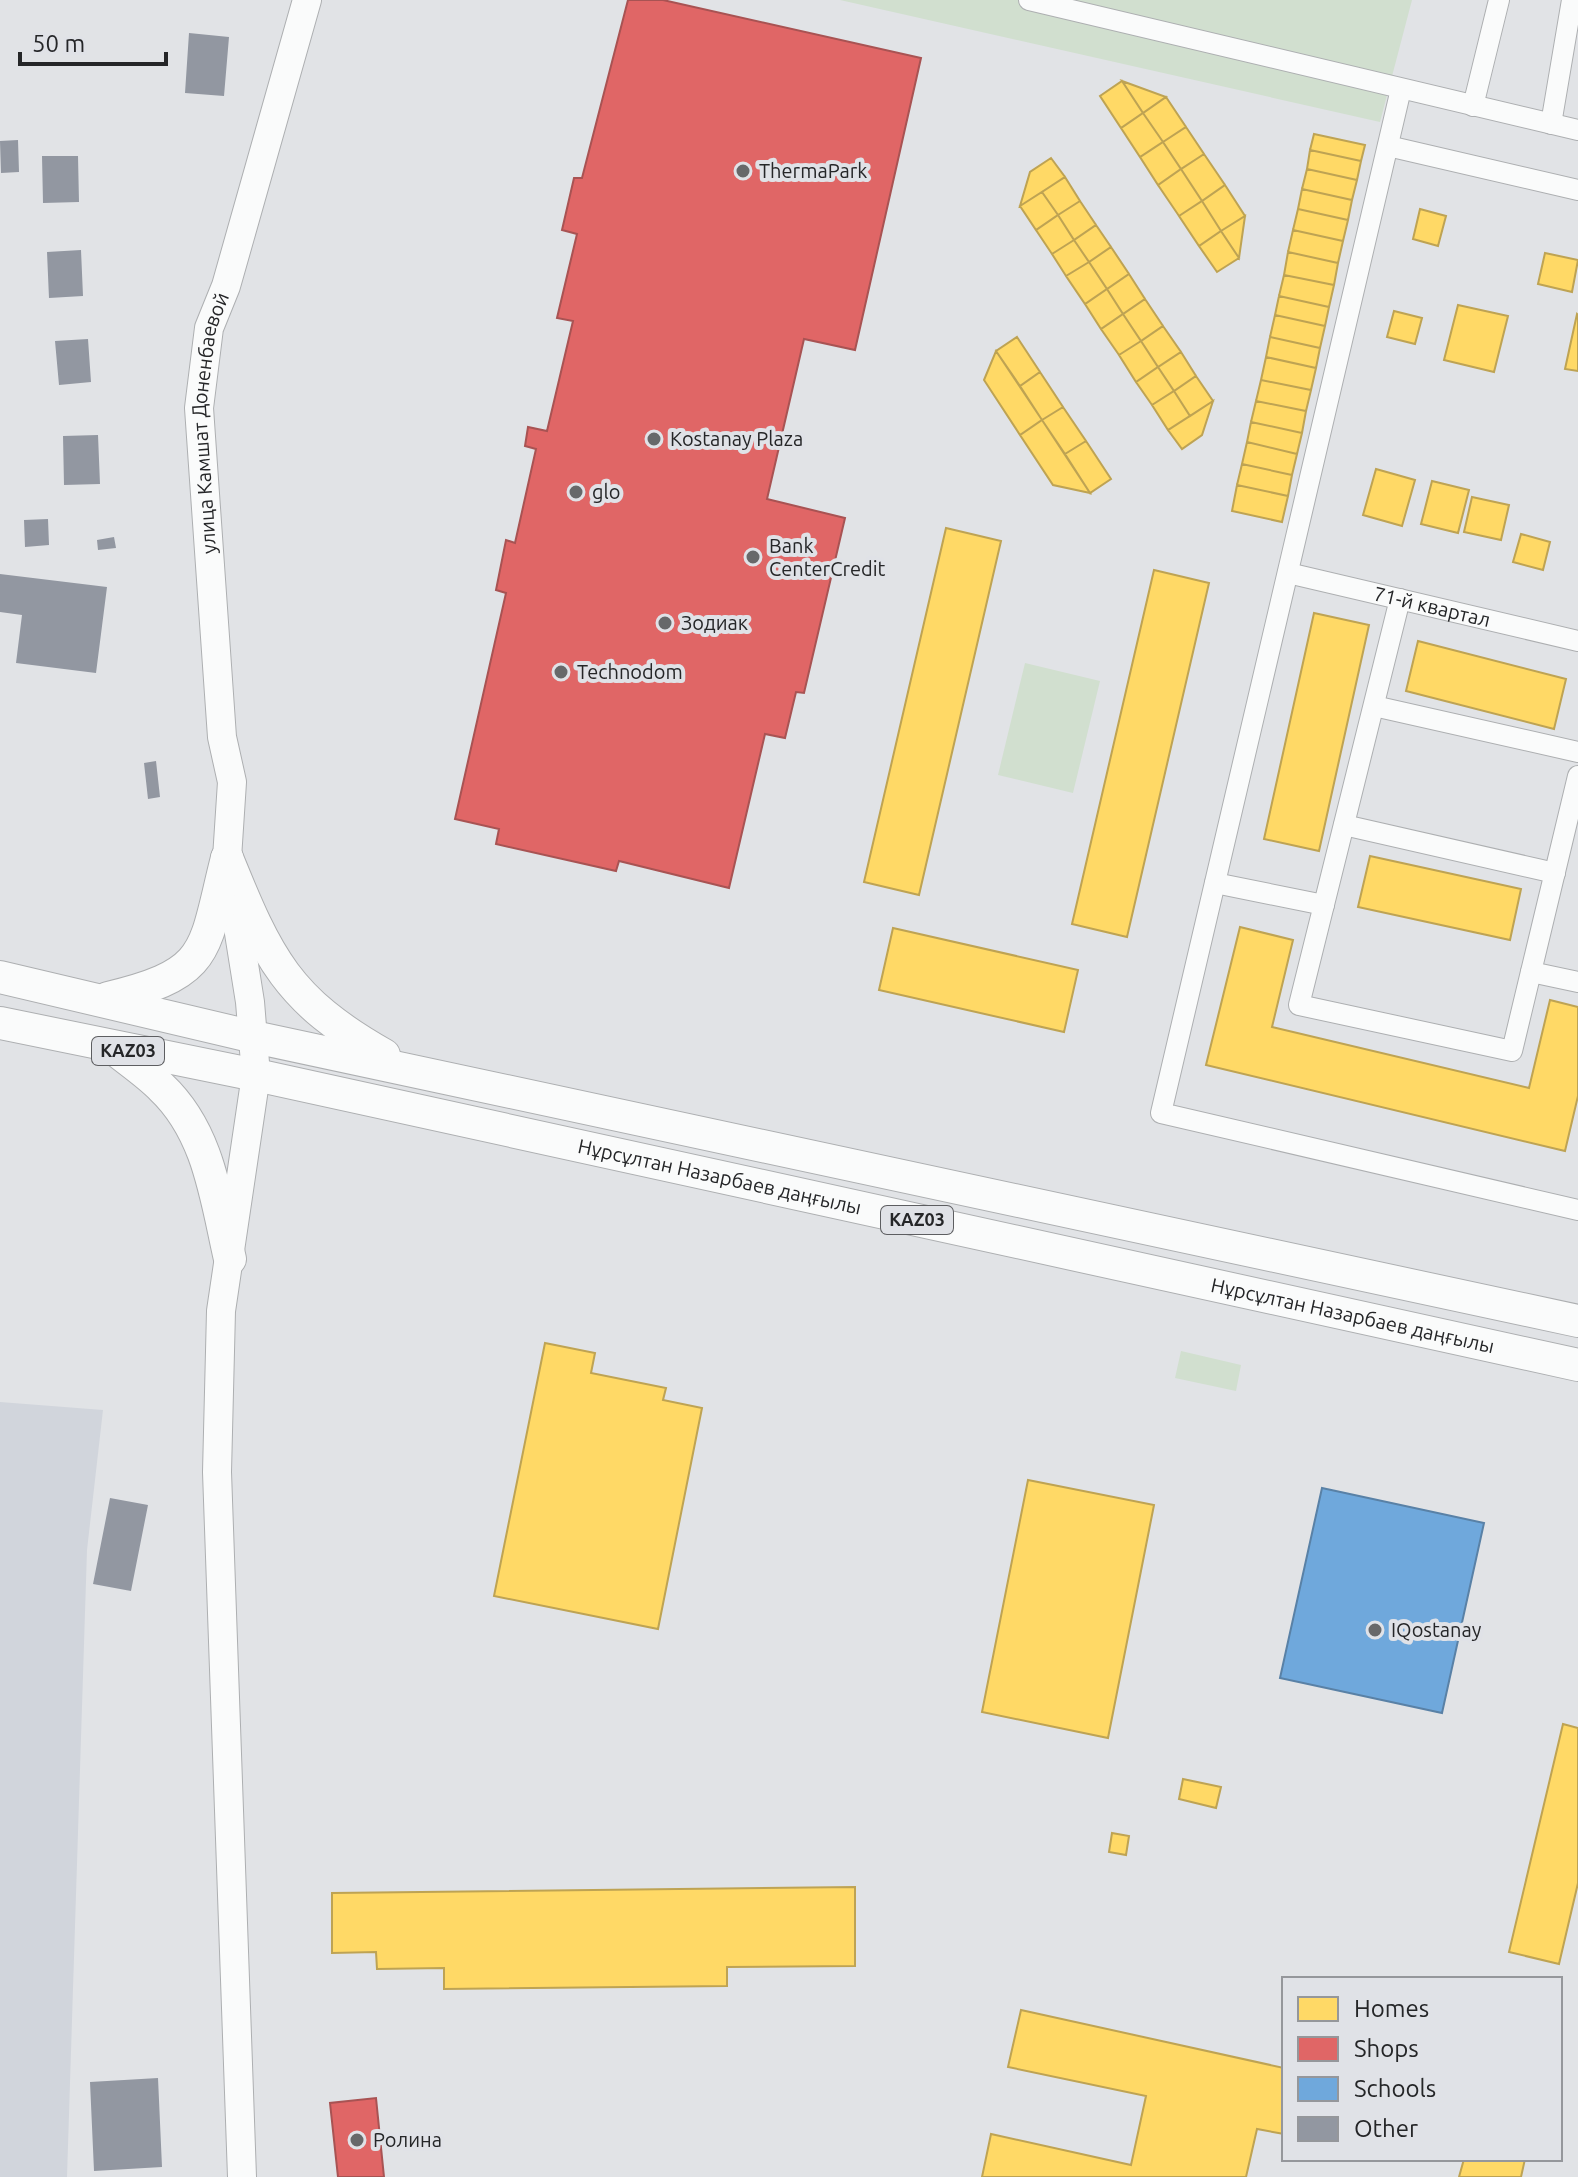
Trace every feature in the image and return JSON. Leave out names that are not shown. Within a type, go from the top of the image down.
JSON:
[{"type":"main road","points":[[104,999],[151,988],[186,971],[206,939],[227,858]]},
{"type":"main road","points":[[227,858],[261,941],[301,997],[343,1032],[410,1070]]},
{"type":"main road","name":"KАZ03","points":[[0,977],[410,1070]]},
{"type":"main road","name":"Нұрсұлтан Назарбаев даңғылы","points":[[0,1023],[115,1049],[256,1075],[1578,1365]]},
{"type":"main road","points":[[115,1049],[162,1087],[193,1129],[211,1175],[230,1259]]},
{"type":"main road","name":"Нұрсұлтан Назарбаев даңғылы","points":[[410,1070],[1578,1321]]},
{"type":"street","name":"улица Камшат Доненбаевой","points":[[242,2177],[217,1472],[221,1311],[256,1075],[254,1037],[227,858],[232,782],[222,737],[199,408],[209,328],[226,286],[307,0]]},
{"type":"street","points":[[1029,0],[1578,130]]},
{"type":"street","points":[[1473,106],[1499,0]]},
{"type":"street","points":[[1551,124],[1572,0]]},
{"type":"street","points":[[1401,89],[1161,1113],[1578,1210]]},
{"type":"street","points":[[1388,146],[1578,190]]},
{"type":"street","name":"71-й квартал","points":[[1288,573],[1578,641]]},
{"type":"street","points":[[1400,599],[1299,1005],[1512,1051],[1578,776]]},
{"type":"street","points":[[1374,706],[1578,752]]},
{"type":"street","points":[[1344,825],[1555,873]]},
{"type":"street","points":[[1215,883],[1324,905]]},
{"type":"street","points":[[1531,972],[1578,982]]},
{"type":"shaded area","points":[[0,1402],[103,1410],[87,1550],[67,2177],[0,2177]]},
{"type":"green space","points":[[840,0],[1412,0],[1380,122]]},
{"type":"green space","points":[[1025,663],[1100,681],[1073,793],[998,775]]},
{"type":"green space","points":[[1181,1351],[1241,1365],[1236,1391],[1175,1378]]},
{"type":"building: Homes","points":[[1122,81],[1166,97],[1143,113]]},
{"type":"building: Homes","points":[[1122,81],[1143,113],[1121,128],[1100,96]]},
{"type":"building: Homes","points":[[1166,97],[1186,127],[1163,142],[1143,113]]},
{"type":"building: Homes","points":[[1143,113],[1163,142],[1140,157],[1121,128]]},
{"type":"building: Homes","points":[[1186,127],[1204,154],[1181,169],[1163,142]]},
{"type":"building: Homes","points":[[1314,134],[1365,145],[1361,161],[1310,150]]},
{"type":"building: Homes","points":[[1163,142],[1181,169],[1158,185],[1140,157]]},
{"type":"building: Homes","points":[[1310,150],[1361,161],[1357,180],[1307,169]]},
{"type":"building: Homes","points":[[1204,154],[1225,185],[1202,201],[1181,169]]},
{"type":"building: Homes","points":[[1051,158],[1065,177],[1020,206],[1030,172]]},
{"type":"building: Homes","points":[[1181,169],[1202,201],[1179,216],[1158,185]]},
{"type":"building: Homes","points":[[1307,169],[1357,180],[1352,200],[1302,189]]},
{"type":"building: Homes","points":[[1065,177],[1080,201],[1058,215],[1042,192]]},
{"type":"building: Homes","points":[[1225,185],[1245,216],[1221,231],[1202,201]]},
{"type":"building: Homes","points":[[1302,189],[1352,200],[1348,220],[1298,209]]},
{"type":"building: Homes","points":[[1042,192],[1058,215],[1036,230],[1020,206]]},
{"type":"building: Homes","points":[[1080,201],[1096,225],[1074,240],[1058,215]]},
{"type":"building: Homes","points":[[1202,201],[1221,231],[1199,246],[1179,216]]},
{"type":"building: Homes","points":[[1298,209],[1348,220],[1343,241],[1293,230]]},
{"type":"building: Homes","points":[[1420,209],[1446,216],[1438,246],[1413,239]]},
{"type":"building: Homes","points":[[1058,215],[1074,240],[1052,254],[1036,230]]},
{"type":"building: Homes","points":[[1245,216],[1239,258],[1221,231]]},
{"type":"building: Homes","points":[[1096,225],[1111,247],[1089,262],[1074,240]]},
{"type":"building: Homes","points":[[1293,230],[1343,241],[1338,263],[1288,252]]},
{"type":"building: Homes","points":[[1221,231],[1239,258],[1217,272],[1199,246]]},
{"type":"building: Homes","points":[[1074,240],[1089,262],[1066,276],[1052,254]]},
{"type":"building: Homes","points":[[1111,247],[1129,274],[1107,289],[1089,262]]},
{"type":"building: Homes","points":[[1288,252],[1338,263],[1334,285],[1284,275]]},
{"type":"building: Homes","points":[[1545,253],[1578,260],[1572,292],[1538,284]]},
{"type":"building: Homes","points":[[1089,262],[1107,289],[1085,304],[1066,276]]},
{"type":"building: Homes","points":[[1129,274],[1145,299],[1123,314],[1107,289]]},
{"type":"building: Homes","points":[[1284,275],[1334,285],[1329,307],[1279,296]]},
{"type":"building: Homes","points":[[1107,289],[1123,314],[1101,329],[1085,304]]},
{"type":"building: Homes","points":[[1279,296],[1329,307],[1325,326],[1275,315]]},
{"type":"building: Homes","points":[[1145,299],[1163,326],[1141,341],[1123,314]]},
{"type":"building: Homes","points":[[1458,305],[1508,316],[1494,372],[1444,360]]},
{"type":"building: Homes","points":[[1394,311],[1422,318],[1415,344],[1387,337]]},
{"type":"building: Homes","points":[[1123,314],[1141,341],[1119,355],[1101,329]]},
{"type":"building: Homes","points":[[1275,315],[1325,326],[1320,348],[1270,337]]},
{"type":"building: Homes","points":[[1578,315],[1578,371],[1565,369]]},
{"type":"building: Homes","points":[[1163,326],[1181,352],[1158,367],[1141,341]]},
{"type":"building: Homes","points":[[1017,337],[1040,372],[1020,386],[996,351]]},
{"type":"building: Homes","points":[[1270,337],[1320,348],[1316,368],[1266,357]]},
{"type":"building: Homes","points":[[1141,341],[1158,367],[1136,382],[1119,355]]},
{"type":"building: Homes","points":[[996,351],[1042,420],[1020,435],[984,380]]},
{"type":"building: Homes","points":[[1181,352],[1196,376],[1174,391],[1158,367]]},
{"type":"building: Homes","points":[[1266,357],[1316,368],[1311,390],[1261,380]]},
{"type":"building: Homes","points":[[1158,367],[1174,391],[1152,405],[1136,382]]},
{"type":"building: Homes","points":[[1040,372],[1063,407],[1042,420],[1020,386]]},
{"type":"building: Homes","points":[[1196,376],[1213,401],[1190,416],[1174,391]]},
{"type":"building: Homes","points":[[1261,380],[1311,390],[1306,411],[1256,401]]},
{"type":"building: Homes","points":[[1174,391],[1190,416],[1168,430],[1152,405]]},
{"type":"building: Homes","points":[[1213,401],[1202,435],[1182,449],[1168,430]]},
{"type":"building: Homes","points":[[1256,401],[1306,411],[1302,433],[1251,422]]},
{"type":"building: Homes","points":[[1063,407],[1086,441],[1065,454],[1042,420]]},
{"type":"building: Homes","points":[[1042,420],[1090,493],[1053,485],[1020,435]]},
{"type":"building: Homes","points":[[1251,422],[1302,433],[1297,454],[1247,442]]},
{"type":"building: Homes","points":[[1086,441],[1111,479],[1090,493],[1065,454]]},
{"type":"building: Homes","points":[[1247,442],[1297,454],[1292,475],[1242,464]]},
{"type":"building: Homes","points":[[1242,464],[1292,475],[1288,496],[1237,485]]},
{"type":"building: Homes","points":[[1376,469],[1415,480],[1402,526],[1363,515]]},
{"type":"building: Homes","points":[[1432,481],[1469,490],[1458,533],[1421,524]]},
{"type":"building: Homes","points":[[1237,485],[1288,496],[1282,522],[1232,511]]},
{"type":"building: Homes","points":[[1472,497],[1509,505],[1501,540],[1464,532]]},
{"type":"building: Homes","points":[[946,528],[1001,541],[919,895],[864,882]]},
{"type":"building: Homes","points":[[1521,534],[1550,542],[1543,570],[1513,562]]},
{"type":"building: Homes","points":[[1154,570],[1209,583],[1127,937],[1072,924]]},
{"type":"building: Homes","points":[[1314,613],[1369,625],[1319,851],[1264,839]]},
{"type":"building: Homes","points":[[1418,641],[1566,679],[1554,729],[1406,691]]},
{"type":"building: Homes","points":[[1370,856],[1521,889],[1510,940],[1358,907]]},
{"type":"building: Homes","points":[[1240,927],[1293,940],[1272,1027],[1529,1088],[1550,1000],[1578,1007],[1578,1096],[1565,1151],[1206,1065]]},
{"type":"building: Homes","points":[[893,928],[1078,970],[1064,1032],[879,990]]},
{"type":"building: Homes","points":[[545,1343],[595,1353],[591,1373],[666,1388],[663,1400],[702,1408],[658,1629],[494,1596]]},
{"type":"building: Homes","points":[[1028,1480],[1154,1505],[1108,1738],[982,1712]]},
{"type":"building: Homes","points":[[1563,1724],[1578,1728],[1578,1883],[1559,1964],[1509,1952]]},
{"type":"building: Homes","points":[[1183,1779],[1221,1787],[1216,1808],[1179,1799]]},
{"type":"building: Homes","points":[[1112,1833],[1129,1836],[1126,1855],[1109,1852]]},
{"type":"building: Homes","points":[[855,1887],[855,1966],[727,1967],[727,1986],[444,1989],[444,1968],[377,1969],[376,1952],[332,1953],[332,1893]]},
{"type":"building: Homes","points":[[1021,2010],[1282,2068],[1282,2134],[1257,2129],[1246,2177],[982,2177],[991,2134],[1131,2165],[1146,2096],[1008,2067]]},
{"type":"building: Homes","points":[[1463,2161],[1525,2161],[1521,2177],[1459,2177]]},
{"type":"building: Shops","name":"Kostanay Plaza","points":[[628,0],[663,0],[921,58],[855,350],[804,339],[767,499],[845,518],[804,693],[796,692],[785,738],[765,734],[729,888],[619,861],[616,871],[496,844],[499,829],[455,819],[506,593],[496,590],[506,540],[515,543],[536,449],[525,446],[528,427],[547,431],[573,321],[557,318],[577,234],[562,230],[574,178],[582,178]]},
{"type":"building: Shops","name":"Ролина","points":[[376,2098],[384,2177],[338,2177],[330,2103]]},
{"type":"building: Schools","name":"IQostanay","points":[[1322,1488],[1484,1523],[1442,1713],[1280,1678]]},
{"type":"building: Other","points":[[189,33],[229,37],[224,96],[185,93]]},
{"type":"building: Other","points":[[18,140],[19,172],[1,173],[0,141]]},
{"type":"building: Other","points":[[42,156],[78,156],[79,202],[43,203]]},
{"type":"building: Other","points":[[81,250],[83,296],[49,298],[47,252]]},
{"type":"building: Other","points":[[88,339],[91,382],[59,385],[55,341]]},
{"type":"building: Other","points":[[98,435],[100,484],[64,485],[63,436]]},
{"type":"building: Other","points":[[48,519],[49,545],[25,547],[24,520]]},
{"type":"building: Other","points":[[114,537],[116,548],[98,550],[97,540]]},
{"type":"building: Other","points":[[0,574],[107,587],[96,673],[16,663],[22,615],[0,612]]},
{"type":"building: Other","points":[[156,761],[160,797],[148,799],[144,763]]},
{"type":"building: Other","points":[[110,1498],[148,1505],[131,1591],[93,1584]]},
{"type":"building: Other","points":[[158,2078],[162,2167],[94,2171],[90,2082]]},
{"type":"place","name":"ThermaPark","points":[[743,171]]},
{"type":"place","name":"Kostanay Plaza","points":[[654,439]]},
{"type":"place","name":"glo","points":[[576,492]]},
{"type":"place","name":"Bank CenterCredit","points":[[753,557]]},
{"type":"place","name":"Зодиак","points":[[665,623]]},
{"type":"place","name":"Technodom","points":[[561,672]]},
{"type":"place","name":"IQostanay","points":[[1375,1630]]},
{"type":"place","name":"Ролина","points":[[357,2140]]}]
